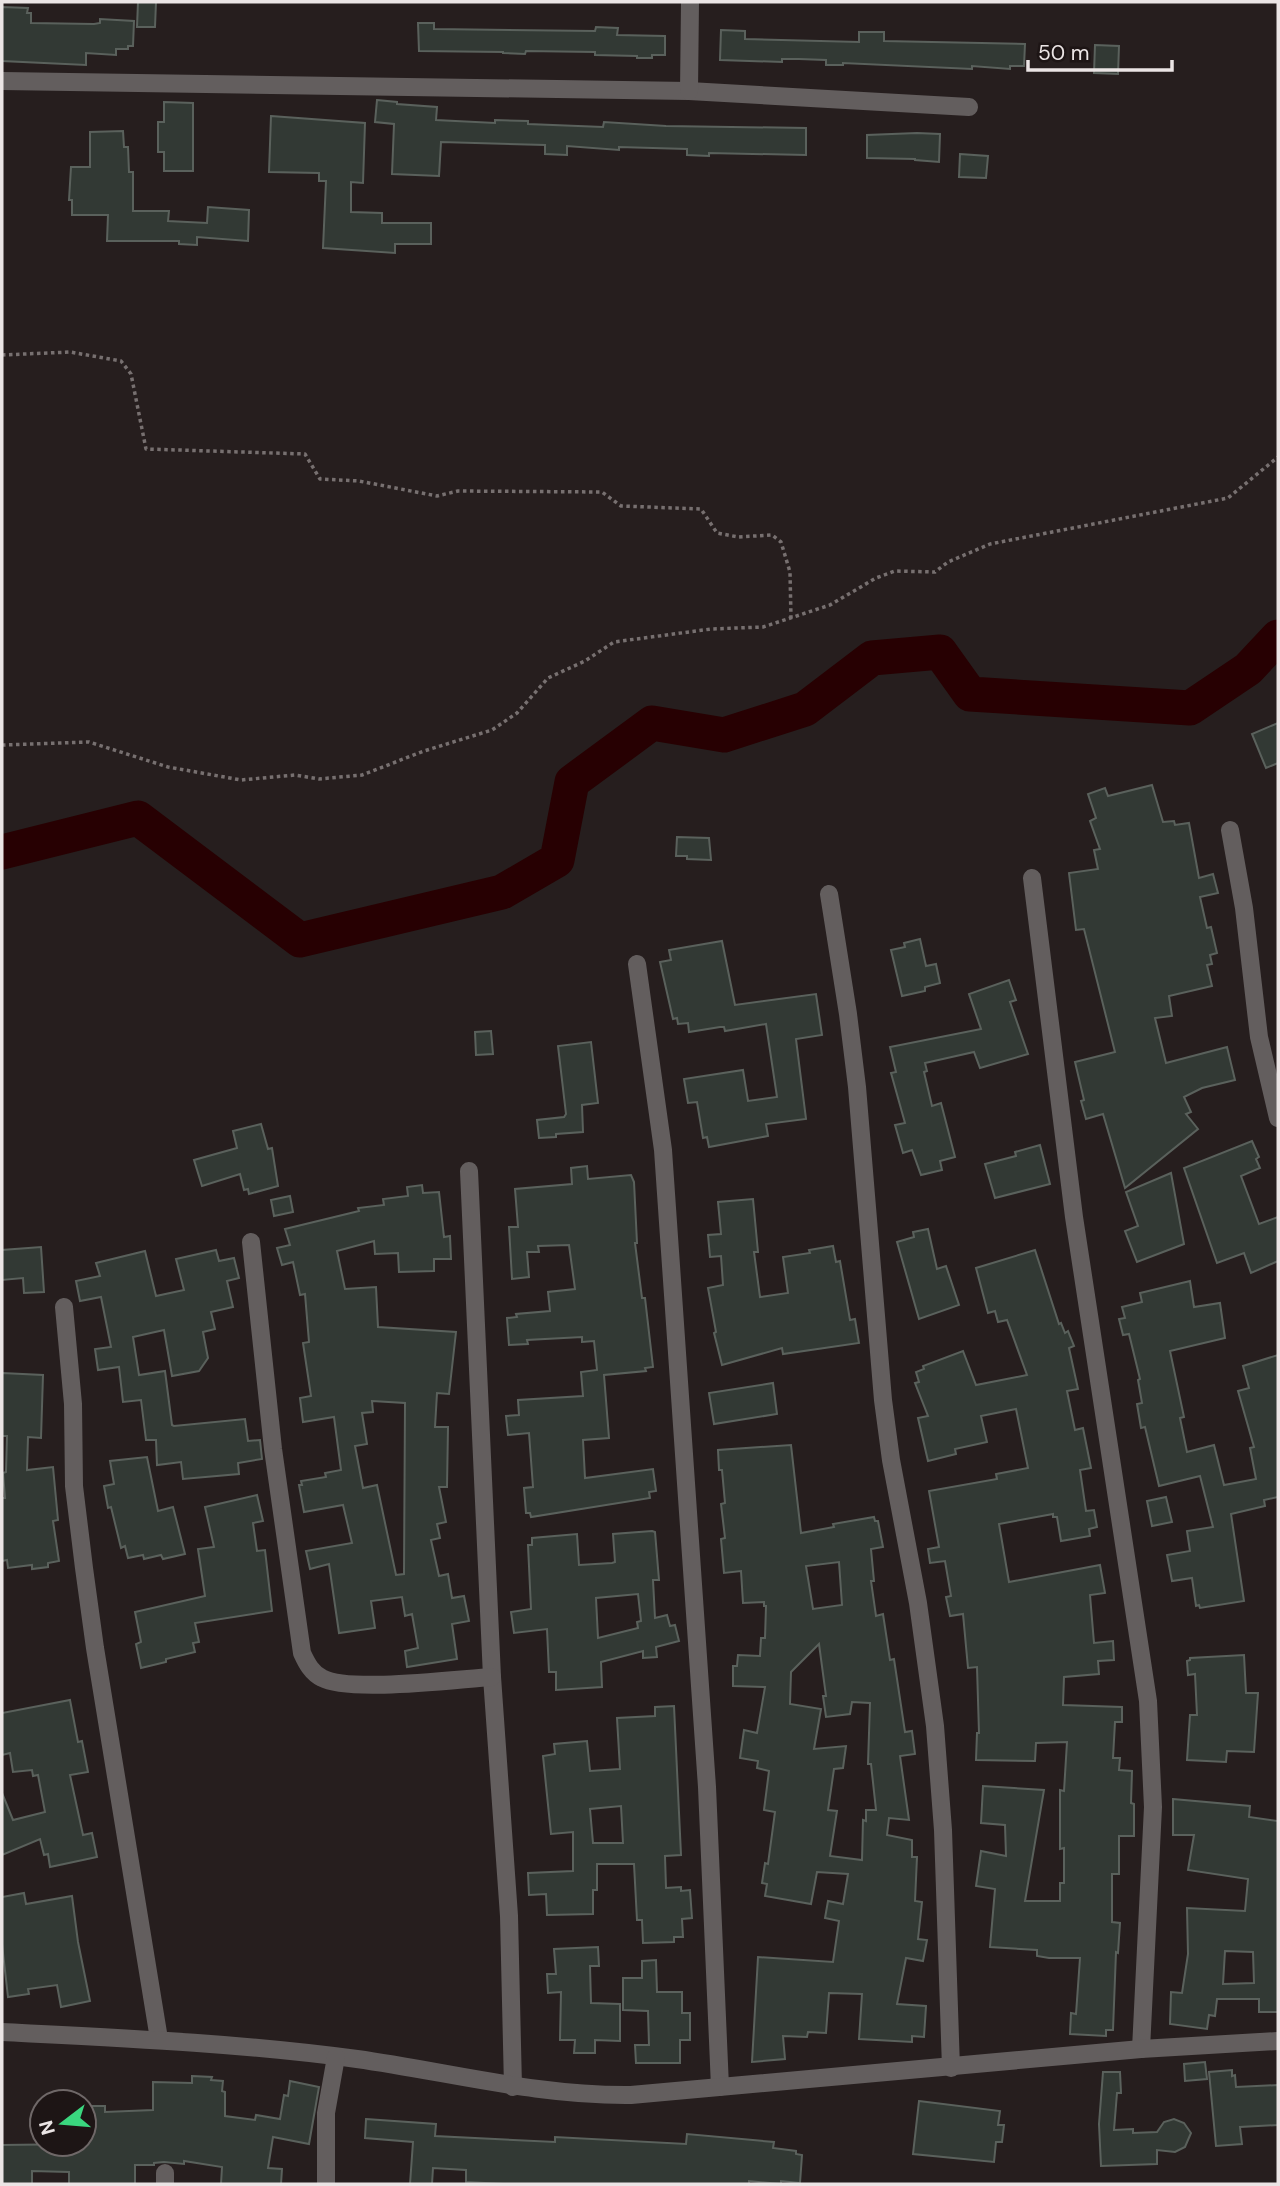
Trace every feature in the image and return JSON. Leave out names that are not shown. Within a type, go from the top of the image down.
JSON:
[{"type":"street","points":[[689,91],[691,2]]},
{"type":"street","points":[[2,80],[689,91],[969,107]]},
{"type":"street","points":[[1230,830],[1244,908],[1259,1037],[1278,1118]]},
{"type":"street","points":[[1032,878],[1074,1217],[1148,1700],[1153,1807],[1141,2049]]},
{"type":"street","points":[[829,894],[857,1087],[883,1400],[891,1460],[918,1603],[935,1726],[943,1830],[951,2068]]},
{"type":"street","points":[[637,964],[664,1164],[706,1773],[720,2087]]},
{"type":"street","points":[[468,1171],[492,1677],[509,1916],[513,2087]]},
{"type":"street","points":[[251,1242],[273,1449],[302,1653],[307,1665],[323,1679],[350,1684],[492,1677]]},
{"type":"street","points":[[64,1307],[73,1404],[74,1486],[86,1581],[159,2039]]},
{"type":"street","points":[[2,2032],[159,2039],[336,2056],[513,2087],[601,2095],[951,2068],[1141,2049],[1278,2041]]},
{"type":"street","points":[[326,2184],[326,2113],[336,2056]]},
{"type":"path","points":[[2,355],[70,352],[121,361],[131,374],[146,449],[305,454],[320,478],[359,481],[437,496],[458,491],[603,492],[621,506],[701,509],[717,533],[738,537],[772,536],[781,542],[790,572],[790,618]]},
{"type":"path","points":[[2,745],[89,742],[168,767],[241,780],[295,775],[319,779],[362,775],[424,751],[492,730],[517,713],[548,678],[614,642],[711,629],[763,627],[830,605],[895,570],[935,572],[948,562],[990,544],[1228,498],[1278,457]]},
{"type":"building","points":[[138,2],[156,2],[155,27],[137,27]]},
{"type":"building","points":[[2,7],[28,8],[31,23],[94,24],[100,23],[100,19],[134,21],[133,46],[116,49],[116,55],[86,53],[86,65],[2,61]]},
{"type":"building","points":[[418,23],[434,23],[434,29],[595,31],[596,27],[618,28],[617,35],[665,36],[665,55],[637,58],[595,55],[595,52],[526,51],[525,54],[419,51]]},
{"type":"building","points":[[721,30],[745,31],[745,39],[859,42],[859,32],[884,32],[884,41],[1025,44],[1024,66],[1010,66],[1010,69],[972,66],[972,69],[843,63],[826,65],[826,60],[799,59],[782,59],[782,62],[720,60]]},
{"type":"building","points":[[1095,45],[1119,46],[1118,74],[1094,73]]},
{"type":"building","points":[[377,100],[437,107],[436,120],[495,123],[495,120],[528,121],[528,124],[603,127],[604,122],[666,126],[806,128],[806,155],[709,153],[709,156],[687,155],[687,149],[619,147],[619,150],[567,146],[567,155],[545,154],[545,145],[441,142],[439,176],[392,174],[394,124],[375,122]]},
{"type":"building","points":[[164,102],[193,103],[193,171],[164,171],[164,152],[158,152],[158,122],[164,122]]},
{"type":"building","points":[[271,116],[365,123],[363,183],[351,182],[351,212],[382,213],[382,223],[431,223],[431,244],[395,244],[395,253],[323,248],[326,181],[319,181],[319,173],[269,172]]},
{"type":"building","points":[[123,131],[124,147],[128,147],[129,172],[133,172],[133,211],[169,211],[168,221],[207,223],[208,207],[249,210],[248,241],[197,237],[197,245],[179,244],[179,241],[107,241],[108,215],[72,215],[72,200],[69,200],[71,167],[90,167],[90,132]]},
{"type":"building","points":[[940,134],[939,162],[867,158],[867,135]]},
{"type":"building","points":[[960,154],[988,156],[986,178],[959,177]]},
{"type":"building","points":[[1278,723],[1278,763],[1266,768],[1252,734]]},
{"type":"building","points":[[1152,785],[1163,822],[1174,821],[1175,825],[1189,823],[1199,878],[1213,874],[1218,893],[1200,897],[1207,928],[1211,927],[1217,953],[1210,955],[1212,964],[1207,965],[1212,986],[1169,996],[1172,1016],[1155,1018],[1166,1063],[1227,1047],[1235,1080],[1202,1088],[1184,1097],[1191,1112],[1186,1114],[1198,1129],[1125,1188],[1103,1114],[1086,1119],[1081,1101],[1084,1100],[1075,1062],[1115,1052],[1084,929],[1076,930],[1069,873],[1098,869],[1094,850],[1100,849],[1090,821],[1096,818],[1088,794],[1105,788],[1108,796]]},
{"type":"building","points":[[677,837],[709,838],[711,860],[676,856]]},
{"type":"building","points":[[920,939],[926,966],[936,964],[940,983],[925,987],[925,991],[902,996],[891,950],[905,947],[904,943]]},
{"type":"building","points":[[722,941],[735,1005],[816,994],[822,1035],[796,1039],[806,1119],[766,1124],[768,1136],[709,1147],[707,1137],[703,1138],[697,1102],[688,1103],[684,1079],[743,1070],[748,1101],[777,1097],[766,1024],[725,1031],[724,1027],[720,1027],[689,1032],[688,1023],[678,1024],[677,1018],[673,1019],[660,962],[671,960],[669,950]]},
{"type":"building","points":[[1009,980],[1016,1000],[1010,1002],[1028,1054],[980,1068],[974,1052],[925,1063],[927,1071],[924,1072],[932,1106],[941,1103],[955,1157],[940,1161],[942,1170],[921,1175],[912,1150],[903,1153],[895,1125],[905,1123],[891,1073],[896,1072],[890,1047],[981,1029],[969,994]]},
{"type":"building","points":[[491,1031],[493,1054],[476,1055],[475,1032]]},
{"type":"building","points":[[591,1042],[598,1103],[582,1105],[583,1132],[539,1138],[537,1120],[564,1117],[566,1114],[558,1046]]},
{"type":"building","points":[[261,1124],[268,1149],[272,1148],[278,1186],[249,1194],[248,1189],[244,1190],[240,1174],[202,1186],[194,1160],[237,1148],[233,1131]]},
{"type":"building","points":[[1252,1141],[1259,1157],[1256,1159],[1260,1168],[1241,1176],[1259,1224],[1278,1217],[1278,1261],[1251,1273],[1244,1253],[1217,1263],[1184,1168]]},
{"type":"building","points":[[1040,1145],[1050,1184],[995,1198],[985,1164],[1016,1156],[1015,1152]]},
{"type":"building","points":[[587,1166],[588,1179],[631,1175],[634,1182],[635,1243],[653,1367],[645,1368],[646,1371],[604,1375],[609,1438],[583,1440],[585,1478],[653,1469],[656,1491],[649,1492],[650,1498],[531,1517],[530,1513],[526,1513],[524,1488],[533,1487],[529,1433],[508,1435],[506,1416],[519,1415],[518,1400],[583,1396],[581,1372],[597,1370],[594,1341],[582,1342],[582,1337],[527,1340],[528,1344],[509,1345],[507,1318],[517,1317],[516,1314],[550,1311],[548,1292],[575,1289],[569,1245],[538,1246],[539,1252],[527,1252],[529,1277],[512,1279],[509,1227],[518,1227],[515,1189],[572,1184],[571,1168]]},
{"type":"building","points":[[1171,1173],[1184,1244],[1137,1262],[1125,1231],[1138,1226],[1126,1192]]},
{"type":"building","points":[[422,1185],[423,1193],[439,1192],[444,1237],[450,1236],[451,1259],[434,1259],[434,1271],[399,1272],[398,1253],[375,1254],[374,1241],[337,1251],[345,1289],[376,1287],[378,1327],[456,1332],[449,1394],[437,1393],[435,1427],[448,1427],[447,1487],[439,1487],[446,1522],[437,1524],[440,1538],[431,1540],[439,1576],[448,1574],[452,1598],[464,1596],[469,1621],[452,1624],[457,1659],[407,1667],[405,1651],[418,1648],[412,1614],[405,1616],[402,1597],[371,1601],[375,1628],[339,1633],[329,1564],[310,1569],[306,1551],[352,1543],[343,1505],[304,1512],[299,1485],[302,1485],[301,1481],[326,1477],[325,1473],[341,1470],[334,1417],[303,1422],[300,1398],[311,1396],[303,1343],[309,1342],[305,1294],[300,1295],[293,1262],[282,1265],[277,1248],[290,1245],[285,1229],[359,1211],[358,1208],[384,1205],[383,1199],[408,1196],[407,1187]],"holes":[[[372,1401],[405,1403],[404,1574],[396,1575],[377,1485],[363,1488],[355,1446],[367,1444],[362,1413],[373,1412]]]},
{"type":"building","points":[[290,1196],[293,1212],[274,1216],[271,1200]]},
{"type":"building","points":[[753,1199],[758,1252],[754,1252],[760,1297],[788,1293],[783,1257],[833,1246],[836,1262],[840,1261],[850,1320],[855,1319],[859,1343],[783,1354],[782,1348],[722,1365],[714,1333],[716,1332],[708,1288],[723,1285],[721,1256],[710,1257],[708,1235],[721,1234],[718,1202]]},
{"type":"building","points":[[928,1229],[937,1269],[946,1266],[959,1305],[919,1319],[897,1242],[914,1237],[913,1232]]},
{"type":"building","points":[[41,1247],[44,1292],[24,1293],[23,1278],[2,1280],[2,1250]]},
{"type":"building","points":[[216,1250],[219,1261],[234,1258],[239,1278],[227,1281],[233,1307],[211,1312],[215,1329],[203,1332],[208,1358],[199,1371],[172,1376],[164,1330],[133,1337],[139,1375],[165,1371],[174,1426],[245,1419],[248,1441],[260,1440],[262,1459],[238,1463],[239,1474],[183,1479],[181,1462],[157,1465],[156,1440],[146,1440],[141,1400],[123,1402],[119,1367],[98,1370],[95,1349],[111,1347],[101,1297],[80,1301],[76,1281],[100,1276],[96,1263],[145,1251],[156,1296],[184,1290],[176,1259]]},
{"type":"building","points":[[1035,1250],[1059,1324],[1061,1323],[1065,1333],[1068,1331],[1074,1346],[1069,1348],[1078,1389],[1067,1391],[1075,1430],[1083,1428],[1091,1468],[1080,1470],[1086,1511],[1094,1510],[1097,1527],[1089,1529],[1090,1536],[1061,1541],[1057,1517],[1053,1517],[1053,1514],[999,1524],[1009,1582],[1100,1565],[1105,1593],[1090,1595],[1094,1643],[1113,1641],[1114,1660],[1098,1661],[1099,1674],[1064,1677],[1063,1705],[1122,1707],[1122,1722],[1115,1722],[1113,1758],[1120,1758],[1119,1770],[1132,1771],[1134,1836],[1119,1836],[1119,1874],[1112,1874],[1112,1922],[1120,1923],[1113,2030],[1106,2030],[1106,2036],[1070,2034],[1071,2013],[1076,2014],[1080,1958],[1049,1958],[1037,1956],[1037,1950],[990,1947],[995,1889],[976,1886],[981,1851],[1006,1856],[1005,1825],[981,1823],[983,1786],[1044,1790],[1025,1901],[1060,1901],[1060,1883],[1064,1883],[1064,1848],[1060,1849],[1060,1790],[1064,1791],[1067,1742],[1036,1743],[1035,1761],[976,1760],[979,1733],[977,1667],[968,1668],[963,1614],[950,1616],[946,1597],[951,1596],[945,1561],[930,1563],[928,1549],[939,1547],[929,1491],[997,1479],[996,1474],[1028,1468],[1016,1409],[981,1416],[987,1442],[955,1449],[956,1454],[928,1461],[918,1418],[928,1416],[915,1383],[919,1382],[916,1372],[924,1369],[923,1366],[963,1351],[976,1385],[1027,1375],[1007,1320],[998,1322],[995,1311],[988,1313],[976,1268]]},
{"type":"building","points":[[1190,1281],[1194,1307],[1220,1303],[1225,1338],[1170,1351],[1184,1417],[1180,1418],[1187,1452],[1214,1445],[1224,1485],[1256,1479],[1250,1448],[1254,1447],[1238,1391],[1249,1388],[1243,1366],[1278,1355],[1278,1497],[1264,1500],[1265,1506],[1231,1514],[1244,1601],[1200,1608],[1199,1605],[1196,1606],[1192,1578],[1172,1581],[1167,1555],[1190,1551],[1187,1531],[1213,1527],[1200,1476],[1159,1486],[1145,1427],[1141,1428],[1137,1404],[1142,1403],[1140,1379],[1129,1334],[1123,1335],[1119,1319],[1125,1318],[1122,1307],[1142,1302],[1140,1293]]},
{"type":"building","points":[[2,1373],[43,1375],[41,1438],[28,1437],[27,1470],[53,1467],[58,1520],[53,1521],[59,1561],[48,1563],[48,1567],[32,1569],[32,1565],[8,1568],[7,1560],[2,1561],[2,1498],[5,1498],[3,1473],[6,1472],[7,1436],[2,1436]]},
{"type":"building","points":[[773,1383],[777,1414],[714,1424],[709,1393]]},
{"type":"building","points":[[791,1445],[801,1533],[874,1517],[875,1521],[878,1521],[883,1547],[871,1549],[874,1581],[871,1581],[876,1616],[883,1614],[890,1660],[894,1659],[905,1732],[912,1731],[915,1754],[900,1756],[909,1820],[889,1818],[887,1835],[912,1840],[912,1857],[917,1857],[915,1901],[922,1902],[918,1939],[927,1940],[923,1961],[906,1958],[897,2004],[926,2006],[924,2037],[912,2036],[912,2042],[859,2039],[862,1994],[829,1993],[826,2033],[808,2032],[807,2037],[783,2036],[785,2059],[752,2062],[758,1957],[833,1962],[839,1921],[825,1918],[828,1901],[843,1904],[848,1874],[817,1872],[811,1904],[765,1896],[767,1884],[762,1883],[765,1863],[768,1864],[775,1812],[764,1810],[769,1771],[757,1768],[758,1761],[740,1758],[744,1730],[757,1733],[765,1687],[733,1686],[733,1666],[737,1666],[738,1655],[760,1656],[761,1638],[765,1638],[766,1606],[764,1602],[743,1603],[741,1571],[724,1573],[721,1539],[725,1538],[721,1504],[725,1503],[718,1450]],"holes":[[[839,1562],[842,1605],[813,1609],[806,1566]],[[819,1644],[826,1717],[850,1714],[852,1702],[870,1703],[868,1764],[871,1764],[876,1810],[866,1810],[866,1821],[863,1820],[862,1860],[830,1856],[837,1811],[828,1810],[834,1769],[843,1768],[846,1746],[814,1749],[821,1709],[790,1704],[791,1672]]]},
{"type":"building","points":[[147,1457],[158,1511],[173,1507],[185,1554],[163,1559],[161,1555],[144,1559],[143,1555],[128,1558],[125,1546],[121,1548],[104,1486],[114,1484],[110,1461]]},
{"type":"building","points":[[257,1495],[263,1521],[253,1523],[257,1551],[265,1550],[272,1611],[195,1623],[199,1642],[193,1643],[195,1652],[141,1668],[136,1644],[141,1642],[135,1612],[205,1596],[198,1549],[214,1547],[205,1507]]},
{"type":"building","points":[[1166,1497],[1172,1522],[1152,1526],[1147,1501]]},
{"type":"building","points":[[655,1532],[659,1580],[653,1580],[655,1618],[667,1615],[670,1626],[675,1625],[679,1641],[656,1647],[657,1657],[643,1658],[643,1651],[601,1662],[602,1687],[556,1690],[556,1672],[549,1672],[547,1629],[514,1633],[511,1612],[531,1609],[528,1545],[532,1545],[532,1538],[577,1534],[579,1565],[612,1563],[615,1562],[613,1534]],"holes":[[[638,1594],[641,1621],[637,1622],[638,1628],[598,1638],[596,1598]]]},
{"type":"building","points":[[1244,1655],[1246,1693],[1258,1693],[1254,1752],[1227,1751],[1226,1762],[1187,1760],[1190,1715],[1197,1715],[1195,1674],[1188,1675],[1187,1661],[1190,1658]]},
{"type":"building","points":[[70,1700],[78,1742],[82,1741],[88,1772],[70,1775],[83,1835],[92,1833],[97,1857],[50,1867],[48,1854],[44,1855],[40,1839],[2,1855],[2,1793],[13,1820],[45,1812],[38,1775],[33,1776],[32,1770],[13,1772],[10,1753],[2,1755],[2,1713]]},
{"type":"building","points":[[674,1706],[681,1855],[665,1856],[666,1888],[681,1887],[681,1891],[690,1890],[692,1918],[682,1919],[683,1937],[674,1937],[674,1942],[643,1943],[642,1920],[637,1920],[634,1864],[597,1864],[593,1914],[547,1915],[546,1894],[529,1895],[528,1873],[573,1871],[573,1832],[551,1834],[543,1756],[555,1754],[554,1744],[587,1741],[590,1771],[620,1769],[617,1718],[655,1716],[655,1707]],"holes":[[[621,1806],[623,1843],[593,1843],[590,1809]]]},
{"type":"building","points":[[1173,1799],[1250,1806],[1249,1817],[1278,1821],[1278,2012],[1259,2012],[1259,1999],[1217,1999],[1215,2016],[1209,2015],[1207,2029],[1170,2024],[1171,1992],[1182,1993],[1188,1954],[1187,1908],[1245,1911],[1248,1879],[1188,1870],[1194,1835],[1173,1835]],"holes":[[[1225,1951],[1253,1952],[1254,1983],[1223,1984]]]},
{"type":"building","points":[[24,1893],[26,1904],[72,1896],[90,2001],[61,2007],[57,1985],[28,1989],[29,1994],[8,1997],[2,1944],[2,1897]]},
{"type":"building","points":[[598,1947],[599,1966],[590,1966],[591,2003],[620,2004],[620,2041],[595,2040],[595,2053],[574,2053],[575,2040],[560,2040],[561,1992],[548,1993],[547,1974],[556,1974],[554,1949]]},
{"type":"building","points":[[656,1960],[657,1992],[682,1992],[682,2013],[690,2013],[690,2040],[680,2040],[680,2063],[636,2063],[635,2045],[649,2045],[648,2011],[623,2010],[623,1978],[642,1978],[642,1961]]},
{"type":"building","points":[[1205,2062],[1207,2079],[1185,2081],[1184,2064]]},
{"type":"building","points":[[1232,2070],[1236,2087],[1278,2085],[1278,2125],[1240,2127],[1242,2144],[1216,2146],[1209,2072]]},
{"type":"building","points":[[1103,2072],[1120,2072],[1121,2093],[1117,2093],[1114,2130],[1133,2129],[1133,2133],[1157,2132],[1164,2122],[1174,2119],[1184,2123],[1191,2133],[1185,2147],[1175,2152],[1157,2150],[1157,2164],[1101,2166],[1099,2124]]},
{"type":"building","points":[[192,2076],[212,2077],[211,2080],[223,2081],[225,2116],[255,2120],[256,2115],[280,2119],[284,2095],[288,2096],[290,2081],[319,2087],[309,2144],[273,2137],[268,2168],[282,2169],[281,2184],[221,2184],[222,2167],[184,2161],[184,2164],[164,2162],[135,2165],[135,2184],[69,2184],[69,2172],[32,2171],[32,2184],[2,2184],[2,2145],[28,2145],[28,2158],[98,2158],[98,2106],[105,2106],[105,2112],[153,2110],[153,2082],[192,2083]]},
{"type":"building","points":[[919,2101],[1000,2111],[998,2125],[1004,2125],[1002,2142],[996,2142],[994,2162],[913,2154]]},
{"type":"building","points":[[366,2119],[436,2124],[435,2136],[555,2142],[555,2137],[686,2144],[687,2134],[774,2142],[773,2148],[796,2151],[796,2154],[802,2155],[800,2183],[749,2181],[749,2184],[504,2184],[466,2182],[466,2170],[433,2168],[432,2184],[410,2184],[413,2142],[365,2138]]},
{"type":"waterway","points":[[2,852],[138,818],[300,940],[502,892],[557,860],[572,782],[652,723],[724,735],[805,709],[872,658],[940,652],[970,694],[1190,708],[1248,669],[1278,637]]}]
